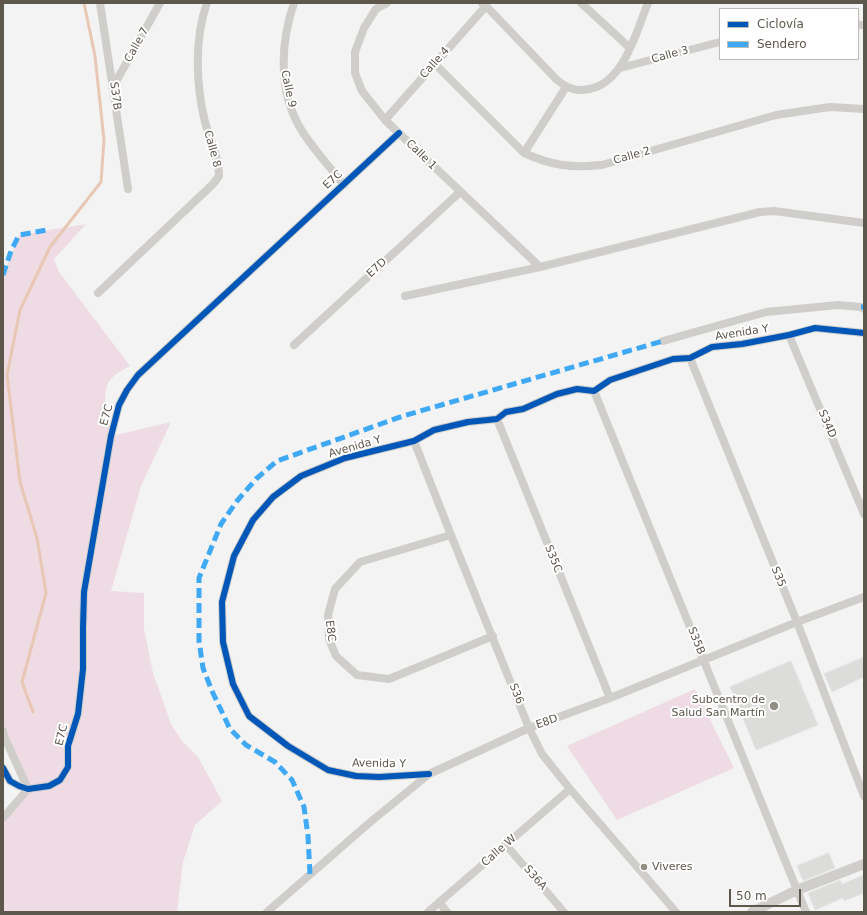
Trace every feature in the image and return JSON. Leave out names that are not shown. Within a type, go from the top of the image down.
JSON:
[{"type":"street","name":"S37B","points":[[100,3],[114,87],[128,189]]},
{"type":"street","name":"Calle 7","points":[[114,87],[160,3]]},
{"type":"street","name":"Calle 8","points":[[98,293],[212,184],[218,176],[217,164],[205,121],[198,79],[198,46],[207,3]]},
{"type":"street","name":"Calle 9","points":[[294,3],[284,43],[283,71],[290,107],[302,131],[344,185]]},
{"type":"street","name":"Calle 1","points":[[387,3],[376,9],[364,28],[354,52],[355,73],[362,91],[385,120],[540,267]]},
{"type":"street","points":[[581,3],[630,48]]},
{"type":"street","points":[[484,4],[566,87],[578,91],[594,88],[609,80],[620,68],[630,48],[648,3]]},
{"type":"street","name":"Calle 4","points":[[385,120],[435,64],[484,4]]},
{"type":"street","name":"Calle 3","points":[[620,68],[719,42]]},
{"type":"street","name":"Calle 2","points":[[435,64],[524,153],[540,161],[553,164],[585,166],[602,165],[776,115],[830,106],[864,109]]},
{"type":"street","points":[[524,153],[566,87]]},
{"type":"street","name":"E7C","points":[[28,789],[49,786],[60,780],[68,767],[68,746],[78,714],[83,669],[84,592],[111,436],[119,405],[127,390],[138,375],[399,133]]},
{"type":"street","name":"E7D","points":[[294,345],[460,192]]},
{"type":"street","points":[[406,296],[540,267],[760,212],[774,211],[864,223]]},
{"type":"street","points":[[663,341],[766,312],[838,305],[862,308]]},
{"type":"street","name":"Avenida Y","points":[[429,774],[379,777],[356,776],[328,770],[288,746],[249,716],[233,684],[223,642],[222,602],[234,556],[253,520],[273,497],[301,476],[345,458],[414,441],[434,430],[468,422],[497,419],[506,412],[523,409],[557,394],[577,389],[594,391],[610,380],[673,359],[690,358],[712,348],[789,335],[815,328],[864,333]]},
{"type":"street","name":"S34D","points":[[789,335],[864,514]]},
{"type":"street","name":"S35","points":[[690,358],[797,622],[864,796]]},
{"type":"street","name":"S35B","points":[[594,391],[806,912]]},
{"type":"street","name":"S35C","points":[[497,419],[610,698]]},
{"type":"street","name":"S36","points":[[414,441],[529,728],[542,754],[570,789],[676,912]]},
{"type":"street","name":"E8C","points":[[451,535],[360,562],[335,589],[328,616],[329,639],[336,656],[357,674],[389,679],[493,636]]},
{"type":"street","name":"E8D","points":[[267,912],[368,824],[429,774],[529,728],[610,698],[797,622],[864,597]]},
{"type":"street","points":[[3,731],[28,789]]},
{"type":"street","points":[[3,768],[10,781],[28,789]]},
{"type":"street","points":[[3,818],[28,789]]},
{"type":"street","name":"Calle W","points":[[428,912],[570,789]]},
{"type":"street","name":"S36A","points":[[506,844],[564,912]]},
{"type":"street","points":[[752,912],[797,890],[864,864]]},
{"type":"street","points":[[439,902],[447,912]]},
{"type":"shaded area","points":[[86,224],[54,259],[59,272],[130,366],[112,378],[107,387],[105,399],[109,421],[113,429],[112,436],[171,422],[141,486],[111,591],[144,593],[144,629],[153,673],[171,724],[182,741],[198,757],[222,801],[195,825],[183,862],[177,912],[3,912],[3,818],[28,789],[3,731],[3,276],[19,235]]},
{"type":"shaded area","points":[[695,689],[734,768],[617,820],[567,746]]},
{"type":"building","points":[[864,657],[864,677],[832,692],[824,674]]},
{"type":"building","name":"Subcentro de Salud San Martín","points":[[791,661],[818,725],[756,750],[730,687]]},
{"type":"building","points":[[829,853],[835,868],[803,881],[797,866]]},
{"type":"building","points":[[864,875],[864,893],[844,901],[843,898],[815,910],[808,893],[840,880],[842,884]]},
{"type":"waterway","points":[[33,712],[22,682],[46,593],[37,538],[20,482],[7,375],[20,310],[50,247],[101,182],[104,140],[95,56],[84,3]]},
{"type":"marked path","points":[[3,275],[11,251],[19,235],[47,230]]},
{"type":"marked path","points":[[310,874],[308,836],[304,807],[292,780],[275,762],[246,745],[230,729],[203,668],[199,641],[199,578],[221,524],[237,501],[256,479],[277,461],[403,416],[663,341]]},
{"type":"cycle path","points":[[3,768],[10,781],[28,789],[49,786],[60,780],[68,767],[68,746],[78,714],[83,669],[84,592],[111,436],[119,405],[127,390],[138,375],[399,133]]},
{"type":"cycle path","points":[[429,774],[379,777],[356,776],[328,770],[288,746],[249,716],[233,684],[223,642],[222,602],[234,556],[253,520],[273,497],[301,476],[345,458],[414,441],[434,430],[468,422],[497,419],[506,412],[523,409],[557,394],[577,389],[594,391],[610,380],[673,359],[690,358],[712,347],[742,344],[789,335],[815,328],[864,333]]},
{"type":"place","name":"Subcentro de Salud San Martín","points":[[774,706]]},
{"type":"place","name":"Viveres","points":[[644,867]]}]
